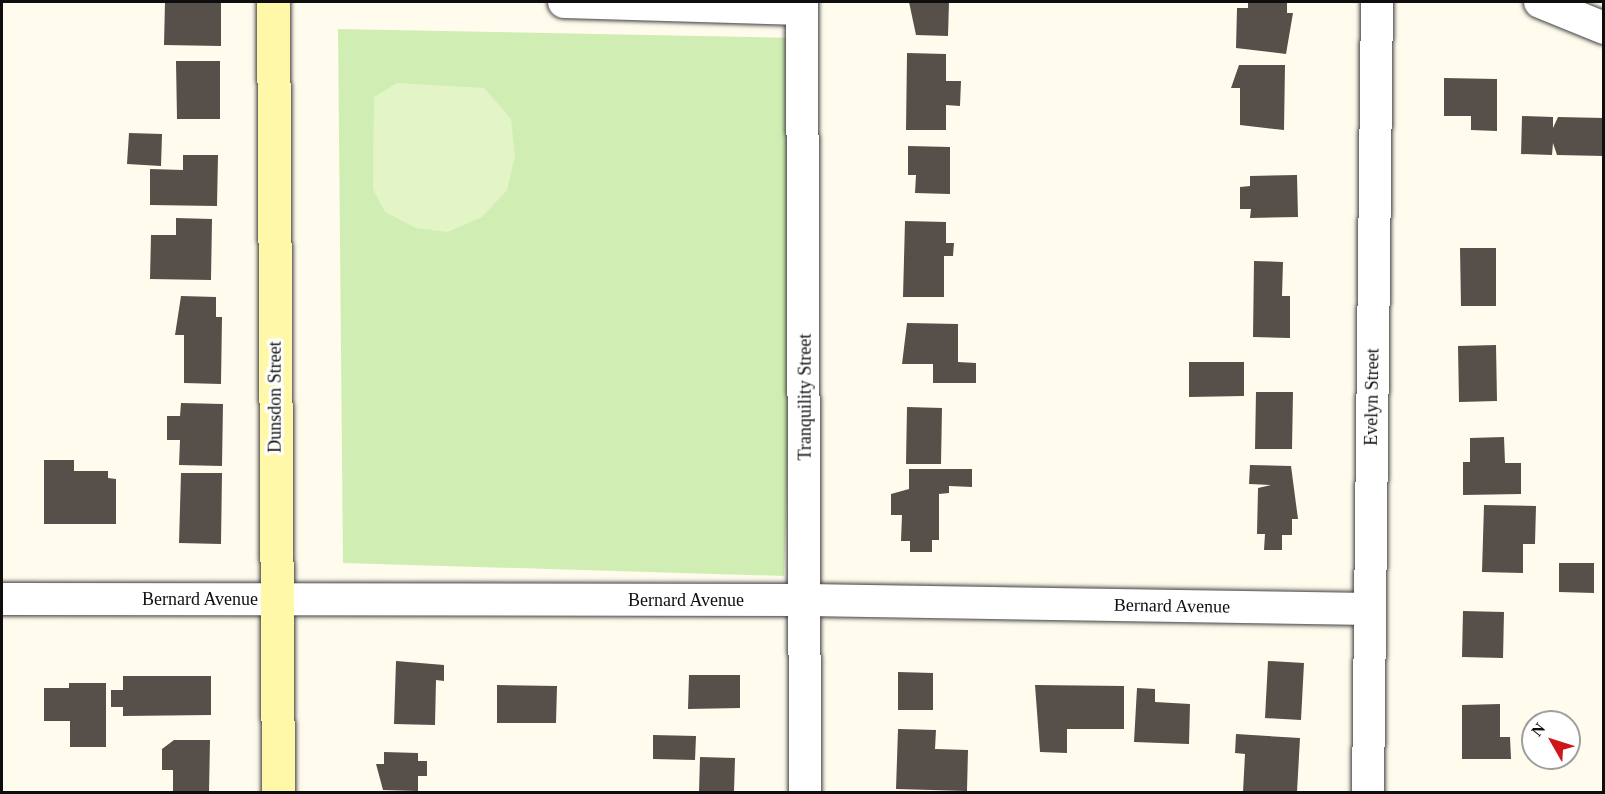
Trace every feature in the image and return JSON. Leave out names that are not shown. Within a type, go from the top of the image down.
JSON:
[{"type":"main road","name":"Dunsdon Street","points":[[273,2],[278,792]]},
{"type":"street","points":[[564,2],[802,5]]},
{"type":"street","name":"Evelyn Street","points":[[1368,792],[1377,2]]},
{"type":"street","points":[[1540,2],[1604,28]]},
{"type":"street","name":"Tranquility Street","points":[[802,5],[805,792]]},
{"type":"street","name":"Bernard Avenue","points":[[2,599],[806,600],[1370,609]]},
{"type":"green space","points":[[338,29],[801,38],[784,576],[343,563]]},
{"type":"green space","points":[[397,83],[484,88],[511,119],[515,156],[507,190],[482,217],[448,232],[416,228],[385,212],[373,189],[374,97]]},
{"type":"building","points":[[165,2],[221,2],[221,46],[164,45]]},
{"type":"building","points":[[909,2],[949,2],[948,36],[916,35]]},
{"type":"building","points":[[1248,2],[1287,2],[1287,13],[1293,13],[1286,54],[1236,48],[1237,8],[1248,8]]},
{"type":"building","points":[[907,53],[946,54],[946,81],[961,81],[960,106],[946,105],[946,130],[906,130]]},
{"type":"building","points":[[176,61],[220,61],[220,119],[177,119]]},
{"type":"building","points":[[1239,65],[1285,65],[1284,130],[1240,125],[1240,88],[1231,88]]},
{"type":"building","points":[[1444,78],[1497,79],[1497,131],[1471,130],[1471,116],[1444,116]]},
{"type":"building","points":[[1522,116],[1553,117],[1553,128],[1558,117],[1604,118],[1604,156],[1557,155],[1553,143],[1552,155],[1521,154]]},
{"type":"building","points":[[129,133],[162,134],[161,166],[127,164]]},
{"type":"building","points":[[908,146],[950,147],[950,194],[915,193],[916,175],[908,175]]},
{"type":"building","points":[[183,155],[218,155],[217,206],[150,205],[150,169],[183,170]]},
{"type":"building","points":[[1297,175],[1298,217],[1250,218],[1251,209],[1240,209],[1240,187],[1250,186],[1250,176]]},
{"type":"building","points":[[176,218],[212,219],[211,280],[150,279],[151,235],[176,235]]},
{"type":"building","points":[[905,221],[946,222],[946,243],[954,243],[953,256],[944,256],[944,297],[903,297]]},
{"type":"building","points":[[1460,248],[1496,248],[1496,306],[1461,306]]},
{"type":"building","points":[[1254,261],[1283,262],[1282,296],[1290,296],[1290,338],[1253,337]]},
{"type":"building","points":[[181,296],[216,297],[216,317],[222,317],[221,384],[184,383],[184,335],[175,335]]},
{"type":"building","points":[[907,323],[958,324],[958,362],[976,363],[976,383],[933,383],[933,364],[902,364]]},
{"type":"building","points":[[1496,345],[1497,401],[1459,402],[1458,346]]},
{"type":"building","points":[[1189,362],[1244,362],[1244,396],[1189,397]]},
{"type":"building","points":[[1256,392],[1293,392],[1292,449],[1255,449]]},
{"type":"building","points":[[181,403],[223,404],[222,466],[179,465],[180,440],[167,440],[167,416],[180,416]]},
{"type":"building","points":[[907,407],[942,408],[941,464],[906,464]]},
{"type":"building","points":[[1504,437],[1505,463],[1521,463],[1521,494],[1463,495],[1463,462],[1470,462],[1470,438]]},
{"type":"building","points":[[44,460],[74,460],[74,471],[108,471],[108,478],[116,479],[116,524],[44,524]]},
{"type":"building","points":[[1250,465],[1291,466],[1298,519],[1292,519],[1292,535],[1282,535],[1282,550],[1264,550],[1265,534],[1257,534],[1258,488],[1271,485],[1249,484]]},
{"type":"building","points":[[909,469],[972,469],[972,487],[949,486],[949,493],[939,494],[939,540],[932,540],[932,552],[910,552],[910,541],[901,541],[902,515],[891,515],[891,494],[909,489]]},
{"type":"building","points":[[181,473],[222,473],[221,544],[179,543]]},
{"type":"building","points":[[1484,505],[1536,506],[1535,544],[1523,544],[1523,573],[1482,572]]},
{"type":"building","points":[[1559,563],[1594,563],[1594,593],[1559,592]]},
{"type":"building","points":[[1463,611],[1504,612],[1503,658],[1462,657]]},
{"type":"building","points":[[396,661],[444,665],[444,681],[436,680],[435,725],[394,724]]},
{"type":"building","points":[[1268,661],[1304,663],[1301,720],[1265,718]]},
{"type":"building","points":[[898,672],[933,673],[933,710],[898,710]]},
{"type":"building","points":[[689,675],[740,675],[740,708],[688,709]]},
{"type":"building","points":[[123,676],[211,676],[211,715],[123,716],[123,707],[111,707],[111,690],[123,690]]},
{"type":"building","points":[[69,683],[106,683],[106,747],[70,747],[70,721],[44,721],[44,688],[69,688]]},
{"type":"building","points":[[497,685],[557,686],[556,723],[497,723]]},
{"type":"building","points":[[1035,685],[1124,686],[1124,729],[1067,729],[1067,753],[1040,752]]},
{"type":"building","points":[[1137,688],[1155,689],[1155,702],[1190,704],[1189,744],[1134,742]]},
{"type":"building","points":[[1500,704],[1500,737],[1510,737],[1511,759],[1462,759],[1462,705]]},
{"type":"building","points":[[898,729],[936,730],[935,749],[968,750],[967,791],[896,789]]},
{"type":"building","points":[[1236,734],[1300,738],[1297,792],[1243,792],[1245,754],[1235,753]]},
{"type":"building","points":[[653,735],[696,736],[695,760],[653,759]]},
{"type":"building","points":[[174,740],[210,740],[209,792],[173,792],[173,770],[162,770],[162,749]]},
{"type":"building","points":[[384,752],[418,753],[418,761],[427,761],[427,776],[418,776],[418,791],[383,790],[376,764],[384,764]]},
{"type":"building","points":[[700,757],[735,758],[734,792],[699,792]]}]
